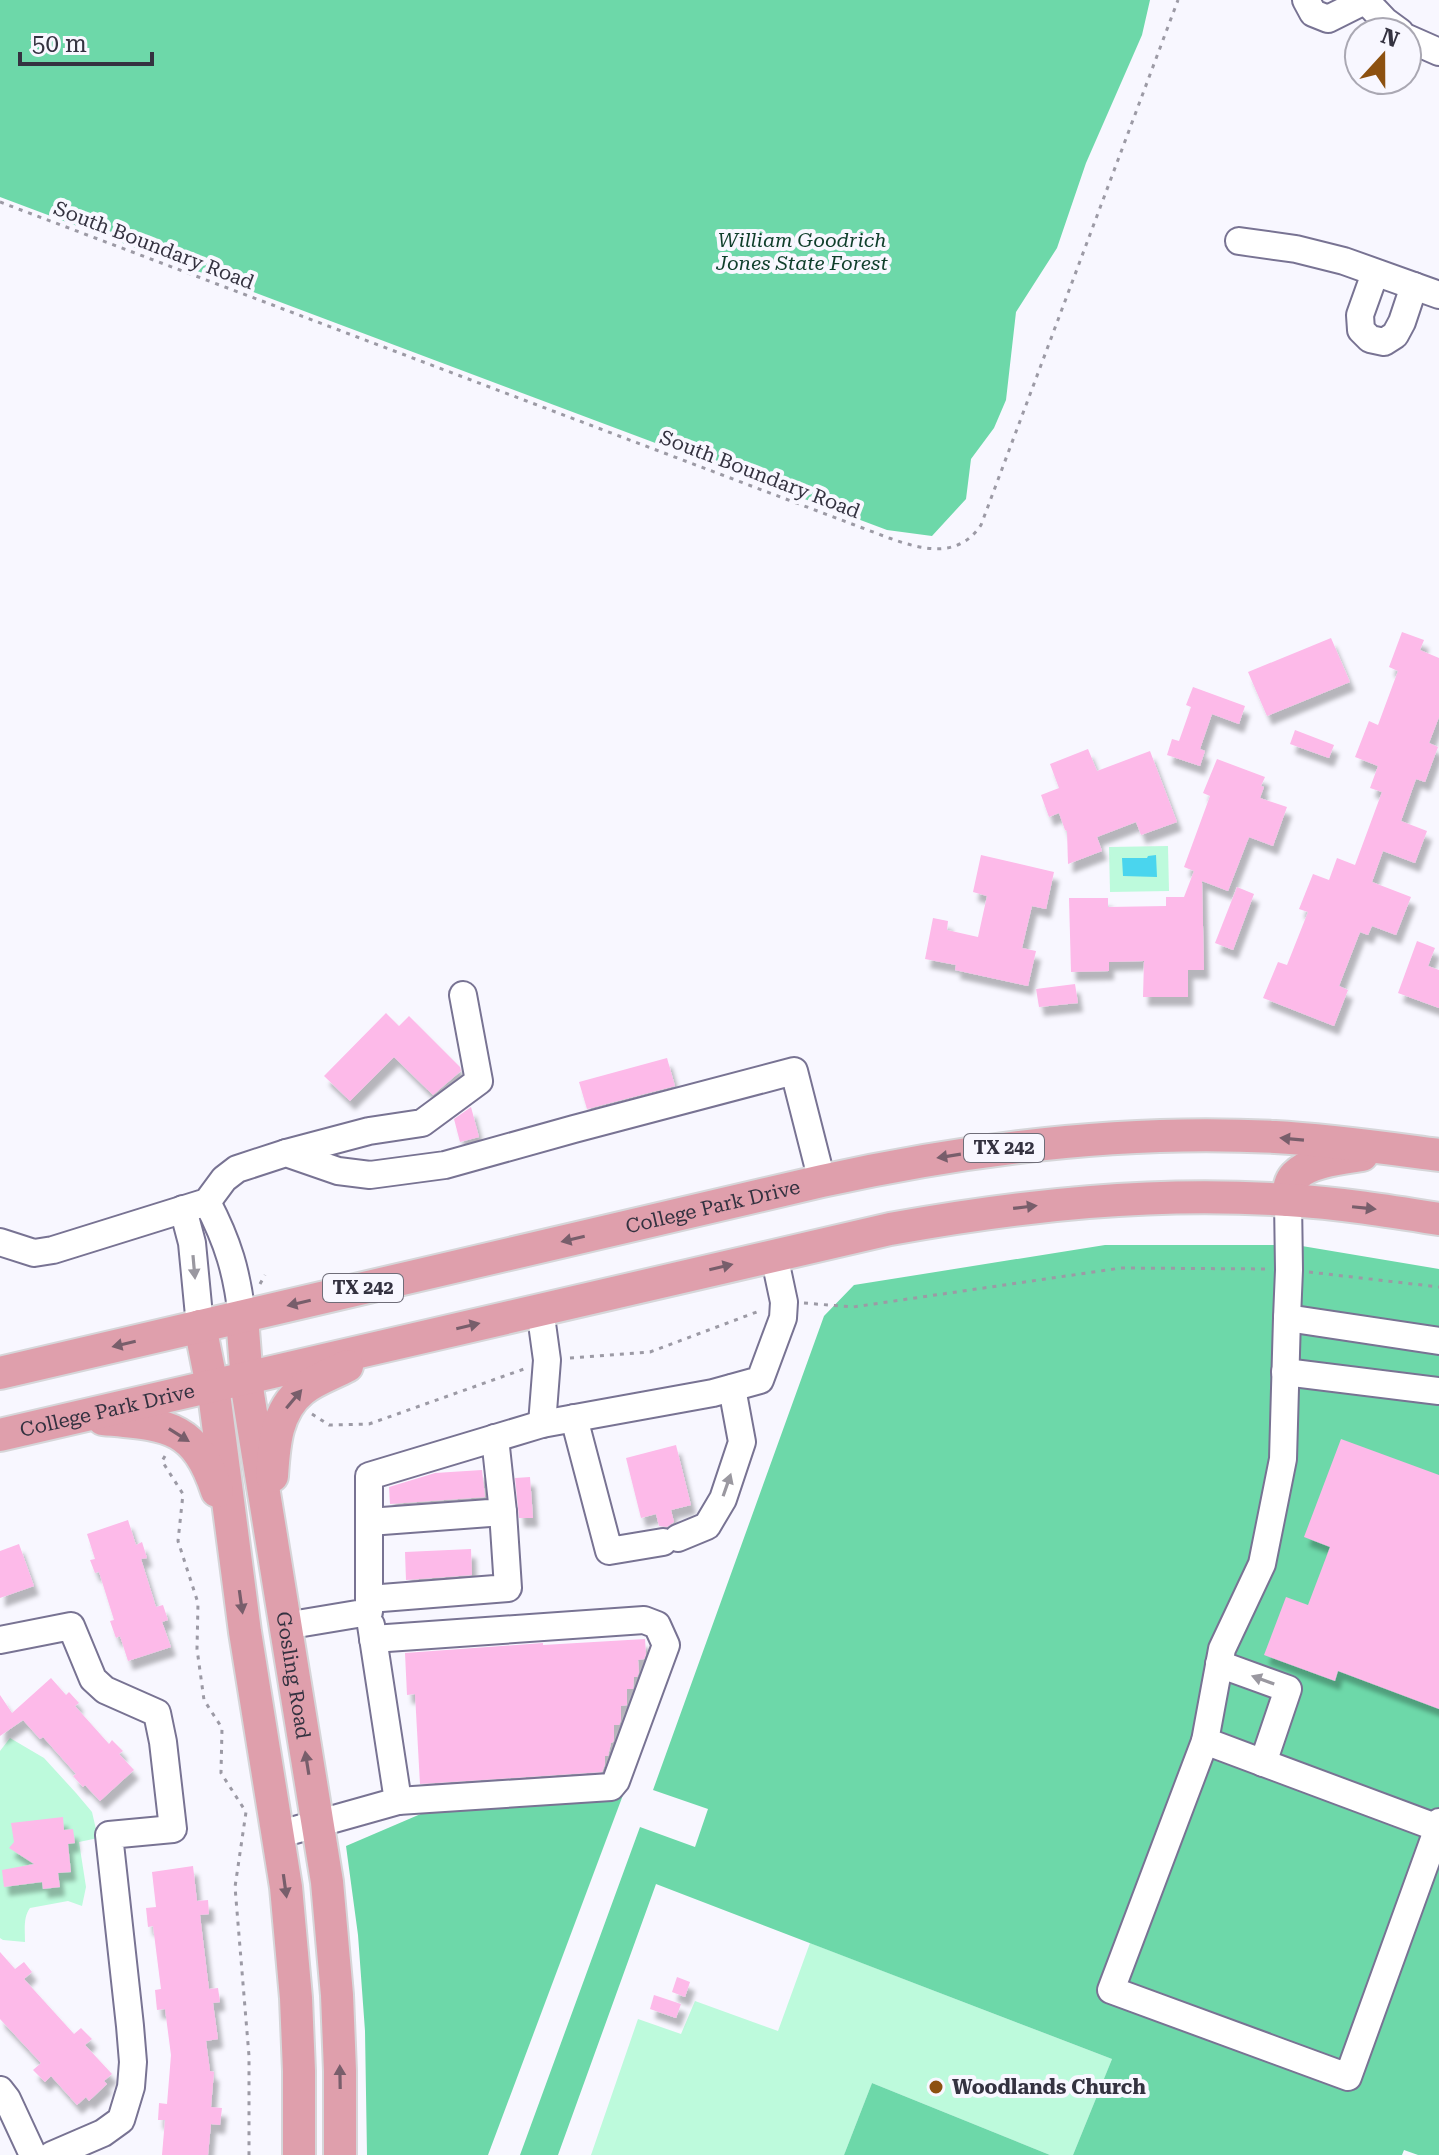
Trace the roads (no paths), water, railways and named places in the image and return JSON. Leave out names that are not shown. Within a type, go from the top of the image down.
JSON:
[{"type":"main road","name":"College Park Drive","points":[[0,1373],[883,1167],[997,1149],[1139,1136],[1275,1137],[1439,1155]]},
{"type":"main road","points":[[1288,1200],[1289,1185],[1294,1176],[1305,1169],[1332,1160],[1397,1150]]},
{"type":"main road","name":"College Park Drive","points":[[0,1435],[774,1255],[977,1213],[1058,1203],[1138,1198],[1288,1200],[1439,1219]]},
{"type":"main road","name":"Gosling Road","points":[[242,1317],[248,1394],[327,1882],[337,1995],[340,2155]]},
{"type":"main road","name":"Gosling Road","points":[[200,1326],[212,1385],[245,1632],[286,1887],[296,1998],[299,2155]]},
{"type":"main road","points":[[270,1527],[274,1446],[280,1420],[290,1400],[304,1388],[392,1343]]},
{"type":"main road","points":[[76,1417],[161,1425],[179,1432],[196,1447],[209,1467],[232,1540]]},
{"type":"street","points":[[1306,0],[1313,13],[1328,19],[1366,0],[1380,16]]},
{"type":"street","points":[[1239,241],[1296,249],[1344,261],[1439,295]]},
{"type":"street","points":[[1375,273],[1360,315],[1361,330],[1370,339],[1384,342],[1395,335],[1414,286]]},
{"type":"street","points":[[0,1242],[34,1253],[53,1250],[195,1205],[237,1169],[369,1131],[422,1123],[479,1081],[463,995]]},
{"type":"street","points":[[286,1153],[338,1171],[370,1175],[445,1165],[794,1071],[822,1181]]},
{"type":"street","points":[[231,1255],[234,1238],[229,1196],[237,1169]]},
{"type":"street","points":[[1205,1741],[1438,1825],[1348,2077],[1111,1990],[1205,1741],[1222,1649],[1262,1564],[1283,1459],[1288,1200]]},
{"type":"street","name":"Gosling Road","points":[[195,1205],[231,1255],[242,1317]]},
{"type":"street","name":"Gosling Road","points":[[195,1205],[192,1243],[200,1326]]},
{"type":"street","points":[[398,1801],[369,1605],[369,1476],[542,1424],[760,1380],[783,1318],[784,1302],[774,1255]]},
{"type":"street","points":[[540,1309],[547,1360],[542,1424]]},
{"type":"street","points":[[1287,1318],[1439,1341]]},
{"type":"street","points":[[1285,1372],[1439,1391]]},
{"type":"street","points":[[574,1418],[609,1551],[670,1540],[707,1526],[723,1499],[742,1442],[732,1388]]},
{"type":"street","points":[[285,1626],[369,1605],[508,1588],[495,1438]]},
{"type":"street","points":[[369,1522],[503,1512]]},
{"type":"street","points":[[277,1835],[398,1801],[611,1787],[616,1781],[666,1645],[657,1625],[644,1620],[373,1639]]},
{"type":"street","points":[[0,1640],[71,1626],[93,1679],[105,1690],[157,1713],[173,1829],[109,1835],[130,2026],[133,2062],[131,2087],[121,2120],[103,2133],[52,2155]]},
{"type":"street","points":[[1219,1664],[1288,1689],[1263,1763]]},
{"type":"street","points":[[0,2090],[33,2155]]},
{"type":"water","points":[[1156,855],[1157,877],[1123,876],[1122,858]]},
{"type":"place","name":"Woodlands Church","points":[[936,2087]]},
{"type":"park label","name":"William Goodrich Jones State Forest","points":[[802,252]]}]
